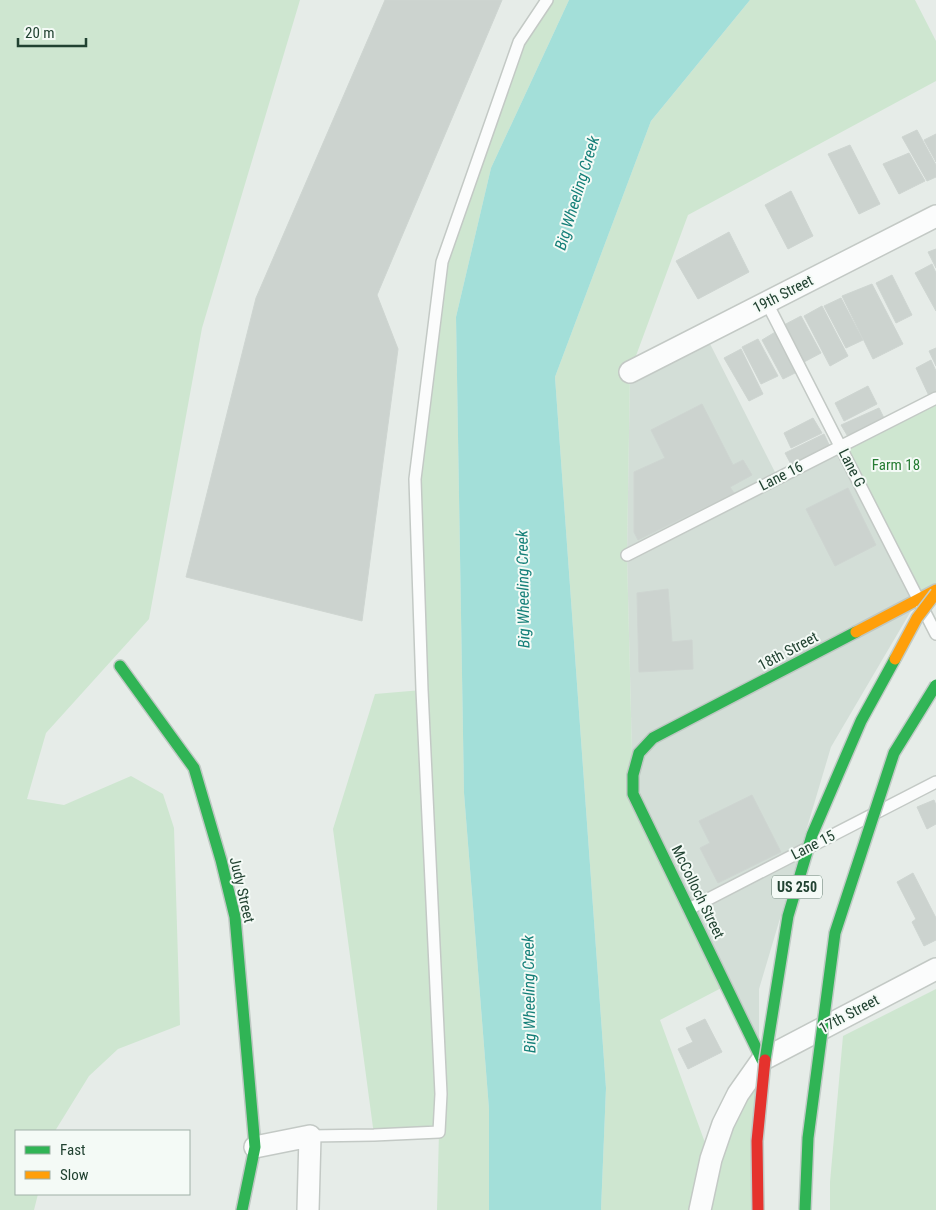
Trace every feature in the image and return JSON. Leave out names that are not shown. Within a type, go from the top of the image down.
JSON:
[{"type":"main road","name":"18th Street","points":[[653,738],[918,599],[936,592]]},
{"type":"main road","name":"US 250","points":[[758,1210],[757,1141],[766,1049],[788,916],[812,836],[861,721],[917,618],[936,592]]},
{"type":"main road","name":"Judy Street","points":[[120,666],[194,768],[235,917],[255,1147],[242,1210]]},
{"type":"main road","points":[[805,1210],[808,1138],[835,933],[894,753],[936,685]]},
{"type":"main road","name":"McColloch Street","points":[[653,738],[639,754],[633,775],[634,794],[762,1060]]},
{"type":"street","name":"19th Street","points":[[630,372],[936,216]]},
{"type":"street","name":"17th Street","points":[[762,1060],[936,969]]},
{"type":"street","points":[[700,1210],[711,1159],[722,1124],[738,1094],[762,1060]]},
{"type":"street","points":[[255,1147],[310,1136],[308,1210]]},
{"type":"lane","points":[[310,1136],[439,1132],[441,1094],[422,690],[415,479],[442,262],[519,42],[547,0]]},
{"type":"lane","name":"Lane G","points":[[767,303],[936,634]]},
{"type":"lane","name":"Lane 16","points":[[627,555],[936,398]]},
{"type":"lane","name":"Lane 15","points":[[689,908],[936,782]]},
{"type":"shaded area","points":[[705,334],[778,478],[841,446],[918,599],[831,747],[759,989],[759,1052],[633,794],[627,555],[630,372]]},
{"type":"green space","points":[[0,0],[300,0],[202,328],[149,619],[46,733],[27,799],[64,805],[131,776],[163,794],[174,828],[180,1025],[118,1049],[89,1076],[56,1130],[15,1130],[15,1195],[38,1195],[34,1210],[0,1210]]},
{"type":"green space","points":[[547,0],[569,0],[491,168],[456,317],[464,793],[489,1109],[489,1210],[437,1210],[439,1132],[374,1135],[333,829],[375,694],[422,690],[415,479],[442,262],[519,42]]},
{"type":"green space","points":[[750,0],[915,0],[936,41],[936,81],[688,215],[630,372],[627,555],[633,794],[727,985],[660,1020],[711,1159],[762,1060],[758,1210],[601,1210],[606,1088],[555,377],[651,121]]},
{"type":"green space","name":"Farm 18","points":[[936,398],[936,590],[918,599],[841,446]]},
{"type":"green space","points":[[936,989],[936,1210],[830,1210],[830,1182],[843,1036]]},
{"type":"water","name":"Big Wheeling Creek","points":[[569,0],[750,0],[651,121],[555,377],[606,1088],[601,1210],[489,1210],[489,1109],[464,793],[456,317],[491,168]]},
{"type":"building","points":[[385,0],[502,0],[377,295],[398,349],[362,621],[186,577],[256,298]]},
{"type":"building","points":[[917,130],[936,165],[936,177],[927,181],[902,137]]},
{"type":"building","points":[[936,134],[936,162],[924,140]]},
{"type":"building","points":[[850,145],[880,204],[859,214],[828,154]]},
{"type":"building","points":[[909,153],[925,181],[899,194],[883,164]]},
{"type":"building","points":[[791,191],[813,236],[788,249],[765,205]]},
{"type":"building","points":[[729,232],[749,272],[698,299],[676,261]]},
{"type":"building","points":[[936,249],[936,268],[928,252]]},
{"type":"building","points":[[932,264],[936,273],[936,311],[915,273]]},
{"type":"building","points":[[892,275],[912,315],[896,323],[876,283]]},
{"type":"building","points":[[872,284],[903,344],[873,359],[842,296]]},
{"type":"building","points":[[841,298],[863,340],[846,348],[824,306]]},
{"type":"building","points":[[822,306],[848,356],[830,366],[804,316]]},
{"type":"building","points":[[801,316],[821,353],[804,362],[784,325]]},
{"type":"building","points":[[777,331],[797,372],[783,379],[762,340]]},
{"type":"building","points":[[758,339],[778,376],[761,384],[742,347]]},
{"type":"building","points":[[936,348],[936,366],[929,351]]},
{"type":"building","points":[[741,349],[763,394],[749,401],[724,358]]},
{"type":"building","points":[[931,360],[936,371],[936,396],[930,398],[916,368]]},
{"type":"building","points":[[868,386],[877,404],[844,421],[835,403]]},
{"type":"building","points":[[702,404],[733,465],[743,460],[752,475],[730,487],[734,493],[638,540],[634,532],[634,472],[665,458],[651,430]]},
{"type":"building","points":[[879,408],[886,422],[850,440],[841,425]]},
{"type":"building","points":[[813,418],[822,433],[791,448],[784,433]]},
{"type":"building","points":[[824,434],[831,449],[793,468],[785,453]]},
{"type":"building","points":[[848,488],[876,545],[835,566],[806,509]]},
{"type":"building","points":[[668,589],[672,642],[692,640],[693,669],[639,672],[637,593]]},
{"type":"building","points":[[752,795],[781,852],[718,883],[700,848],[710,843],[699,821]]},
{"type":"building","points":[[934,800],[936,805],[936,824],[927,829],[917,807]]},
{"type":"building","points":[[913,873],[936,918],[936,940],[924,946],[912,922],[916,919],[897,882]]},
{"type":"building","points":[[705,1019],[722,1052],[688,1069],[678,1049],[693,1042],[686,1028]]},
{"type":"traffic: fast","points":[[762,1060],[633,794],[633,775],[639,753],[653,738],[856,632]]},
{"type":"traffic: fast","points":[[765,1060],[788,916],[812,835],[861,721],[895,659]]},
{"type":"traffic: fast","points":[[120,666],[194,768],[221,860],[235,917],[255,1147],[242,1210]]},
{"type":"traffic: fast","points":[[805,1210],[808,1138],[835,933],[894,753],[936,685]]},
{"type":"traffic: slow","points":[[856,632],[936,590]]},
{"type":"traffic: slow","points":[[895,659],[917,618],[936,593]]},
{"type":"traffic: jam","points":[[758,1210],[757,1141],[765,1060]]}]
